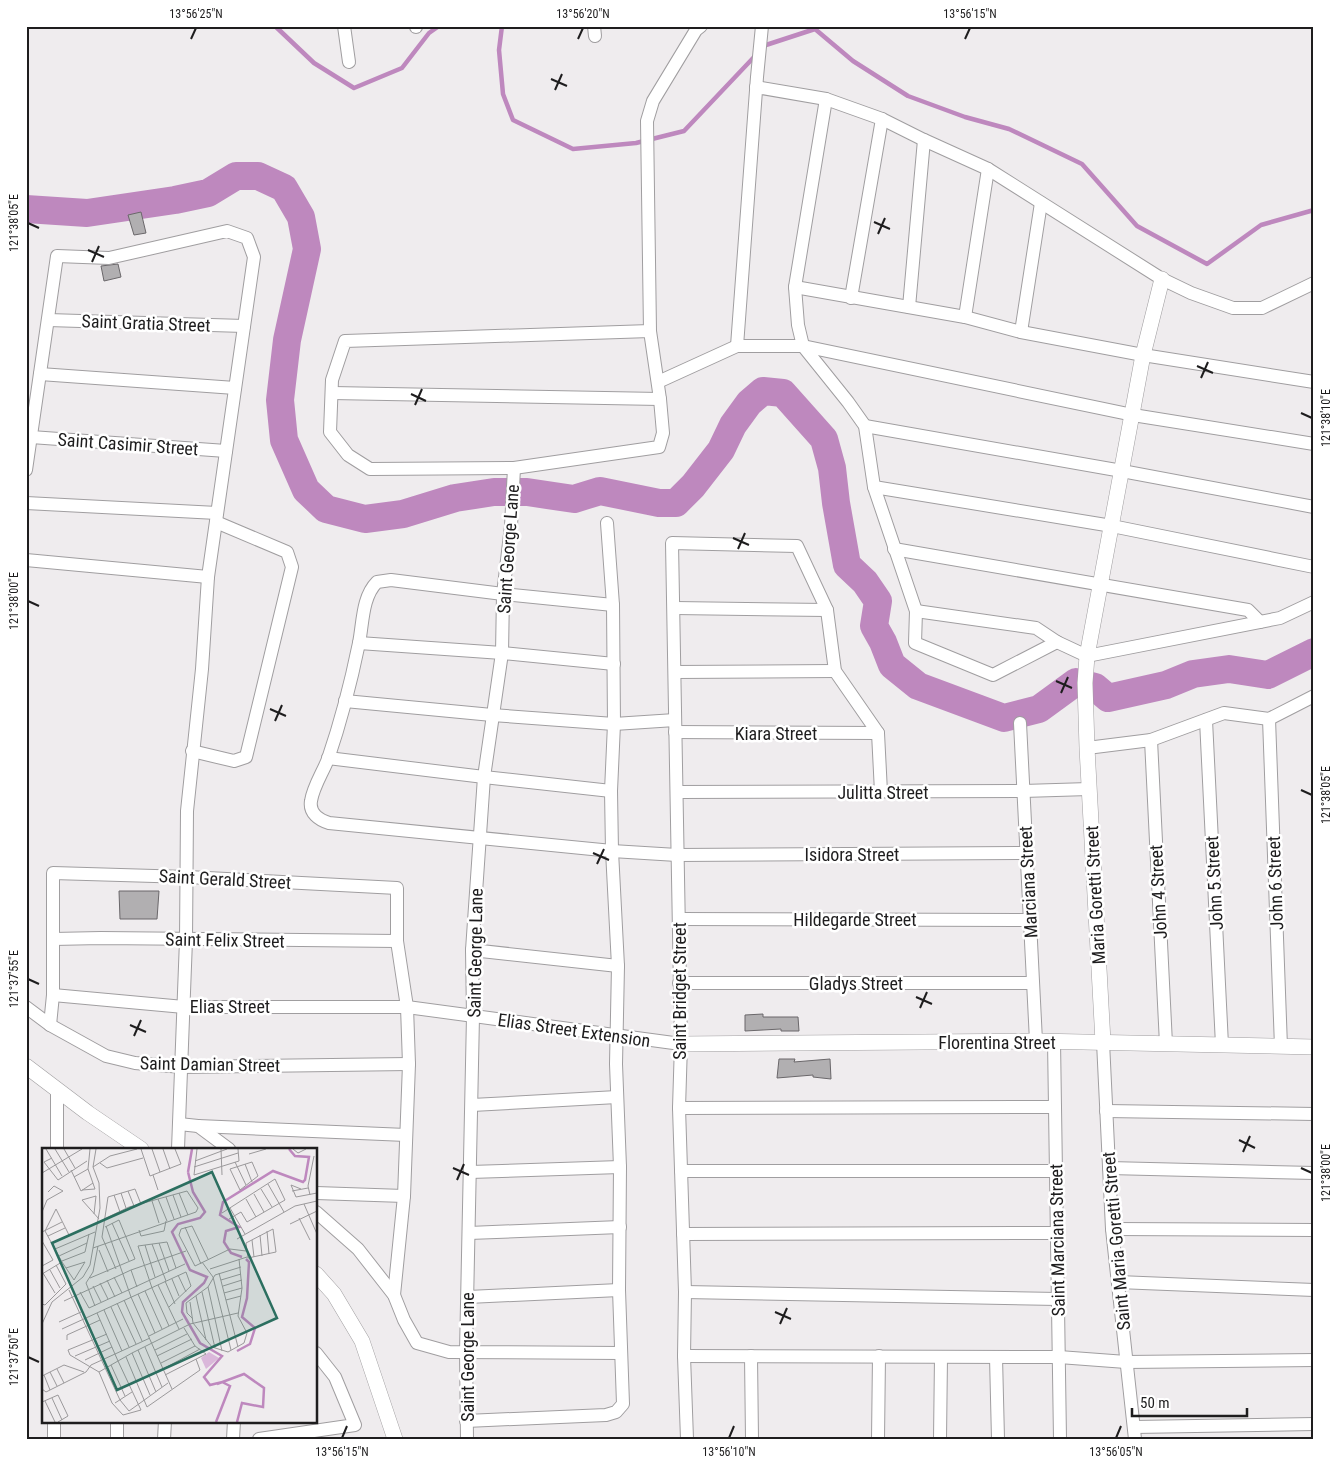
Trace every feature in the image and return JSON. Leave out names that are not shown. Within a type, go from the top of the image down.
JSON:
[{"type":"street","points":[[344,26],[349,62]]},
{"type":"street","points":[[650,331],[345,341],[332,380],[330,432],[348,455],[370,470],[514,472],[659,447],[663,433],[650,331],[647,121],[653,101],[696,30],[701,26]]},
{"type":"street","points":[[737,346],[762,26]]},
{"type":"street","points":[[756,87],[826,99],[882,119],[988,169],[1162,279],[1191,293],[1233,308],[1262,308],[1314,283]]},
{"type":"street","points":[[826,99],[795,287],[798,325],[803,346],[865,426],[874,487],[916,611],[915,643],[993,675],[1057,642]]},
{"type":"street","points":[[851,298],[882,119]]},
{"type":"street","points":[[909,307],[924,140]]},
{"type":"street","points":[[965,318],[988,169]]},
{"type":"street","points":[[1021,332],[1041,203]]},
{"type":"street","points":[[26,470],[57,256],[109,258],[227,231],[247,238],[254,256],[208,577],[202,669],[187,812],[188,877],[178,1148]]},
{"type":"street","name":"Maria Goretti Street","points":[[1103,1042],[1087,748],[1087,656],[1144,356],[1162,279]]},
{"type":"street","points":[[795,287],[965,318],[1021,332],[1144,356],[1314,382]]},
{"type":"street","name":"Saint Gratia Street","points":[[48,320],[244,326]]},
{"type":"street","points":[[658,382],[737,346],[803,346],[1133,415],[1314,444]]},
{"type":"street","points":[[40,374],[235,388]]},
{"type":"street","points":[[332,393],[660,399]]},
{"type":"street","points":[[865,426],[1314,507]]},
{"type":"street","name":"Saint Casimir Street","points":[[31,437],[226,451]]},
{"type":"street","name":"Saint George Lane","points":[[467,1439],[466,1352],[474,1016],[472,950],[484,777],[502,653],[503,594],[511,526],[514,472]]},
{"type":"street","points":[[874,487],[1112,526],[1314,567]]},
{"type":"street","points":[[26,503],[216,518],[287,552],[292,567],[246,757],[234,760],[192,751]]},
{"type":"street","points":[[466,1421],[606,1416],[616,1412],[623,1404],[620,1290],[620,1167],[617,1097],[618,966],[611,790],[614,724],[613,605],[607,522]]},
{"type":"street","name":"Saint Bridget Street","points":[[687,1439],[684,1356],[685,1292],[679,1108],[681,1044],[675,726],[675,608],[672,543],[797,546],[827,610]]},
{"type":"street","points":[[894,549],[1248,610],[1260,622]]},
{"type":"street","points":[[26,560],[208,577]]},
{"type":"street","points":[[611,790],[328,758],[345,701],[368,595],[377,582],[391,580],[613,605]]},
{"type":"street","points":[[916,611],[1036,628],[1057,642],[1087,656],[1280,618],[1314,602]]},
{"type":"street","points":[[675,608],[827,610],[835,671],[878,734],[881,792]]},
{"type":"street","points":[[359,643],[502,653],[614,664]]},
{"type":"street","points":[[676,672],[835,671]]},
{"type":"street","name":"Kiara Street","points":[[345,701],[614,724],[878,734]]},
{"type":"street","points":[[1087,748],[1151,740],[1224,713],[1269,719],[1313,701]]},
{"type":"street","name":"John 6 Street","points":[[1269,719],[1281,1046]]},
{"type":"street","name":"John 5 Street","points":[[1206,720],[1222,1045]]},
{"type":"street","name":"Marciana Street","points":[[1020,723],[1036,1041]]},
{"type":"street","name":"John 4 Street","points":[[1151,740],[1166,1044]]},
{"type":"street","name":"Isidora Street","points":[[328,758],[311,801],[314,814],[321,820],[329,823],[612,851],[677,855],[1026,853]]},
{"type":"street","name":"Julitta Street","points":[[677,792],[1023,791],[1089,789]]},
{"type":"street","name":"Saint Gerald Street","points":[[52,939],[53,873],[188,877],[397,888],[398,941]]},
{"type":"street","name":"Hildegarde Street","points":[[679,919],[1030,920]]},
{"type":"street","points":[[50,1025],[53,995],[52,939]]},
{"type":"street","name":"Saint Felix Street","points":[[52,939],[398,941]]},
{"type":"street","points":[[394,1295],[404,1196],[409,1064],[407,1007],[398,941]]},
{"type":"street","points":[[472,950],[618,966]]},
{"type":"street","name":"Gladys Street","points":[[679,983],[1033,983]]},
{"type":"street","name":"Elias Street","points":[[53,995],[184,1006],[407,1007]]},
{"type":"street","name":"Saint Damian Street","points":[[26,1007],[50,1025],[106,1056],[120,1061],[182,1067],[409,1064]]},
{"type":"street","name":"Elias Street Extension","points":[[407,1007],[681,1044]]},
{"type":"street","name":"Florentina Street","points":[[681,1044],[1054,1041],[1314,1047]]},
{"type":"street","name":"Saint Marciana Street","points":[[1054,1041],[1060,1439]]},
{"type":"street","name":"Saint Maria Goretti Street","points":[[1103,1042],[1112,1229],[1134,1433]]},
{"type":"street","points":[[26,1066],[88,1114],[139,1148]]},
{"type":"street","points":[[57,1090],[57,1148]]},
{"type":"street","points":[[472,1105],[617,1097]]},
{"type":"street","points":[[679,1108],[1055,1107]]},
{"type":"street","points":[[1106,1111],[1314,1114]]},
{"type":"street","points":[[179,1124],[406,1135]]},
{"type":"street","points":[[198,1126],[228,1148]]},
{"type":"street","points":[[470,1172],[620,1167]]},
{"type":"street","points":[[1109,1168],[1314,1174]]},
{"type":"street","points":[[681,1171],[1056,1171]]},
{"type":"street","points":[[318,1193],[404,1196]]},
{"type":"street","points":[[318,1214],[358,1249],[394,1295],[404,1320],[417,1344],[449,1352],[621,1353]]},
{"type":"street","points":[[469,1233],[620,1227]]},
{"type":"street","points":[[1112,1229],[1314,1230]]},
{"type":"street","points":[[683,1234],[1057,1233]]},
{"type":"street","points":[[318,1276],[334,1294],[362,1341],[395,1439]]},
{"type":"street","points":[[1118,1282],[1314,1290]]},
{"type":"street","points":[[468,1297],[620,1290]]},
{"type":"street","points":[[685,1292],[1058,1299]]},
{"type":"street","points":[[259,1439],[355,1425],[335,1377],[318,1356]]},
{"type":"street","points":[[684,1356],[1059,1357],[1126,1362],[1314,1360]]},
{"type":"street","points":[[750,1356],[752,1439]]},
{"type":"street","points":[[878,1439],[879,1356]]},
{"type":"street","points":[[940,1439],[941,1357]]},
{"type":"street","points":[[996,1357],[998,1439]]},
{"type":"street","points":[[54,1422],[54,1439]]},
{"type":"street","points":[[117,1422],[117,1439]]},
{"type":"street","points":[[164,1439],[166,1422]]},
{"type":"street","points":[[233,1439],[234,1422]]},
{"type":"street","points":[[286,1435],[288,1422]]},
{"type":"street","points":[[1134,1433],[1314,1424]]},
{"type":"building","points":[[141,212],[146,233],[134,235],[128,215]]},
{"type":"building","points":[[118,264],[121,277],[104,281],[101,266]]},
{"type":"building","points":[[119,891],[159,891],[157,919],[120,919]]},
{"type":"building","points":[[763,1014],[763,1017],[798,1017],[799,1031],[781,1031],[781,1029],[745,1031],[745,1015]]},
{"type":"building","points":[[779,1059],[795,1059],[794,1062],[830,1059],[831,1079],[813,1077],[813,1075],[777,1078]]},
{"type":"waterway","points":[[275,26],[314,63],[354,88],[402,68],[429,33],[439,26]]},
{"type":"waterway","points":[[502,26],[499,50],[503,94],[513,120],[573,149],[636,143],[684,131],[755,56]]},
{"type":"waterway","points":[[762,48],[815,29],[853,61],[908,96],[965,117],[1009,129],[1082,164],[1137,226],[1207,264],[1261,225],[1314,210]]},
{"type":"waterway","points":[[26,209],[87,213],[175,200],[208,193],[236,176],[258,176],[284,188],[301,217],[307,249],[287,340],[280,400],[284,440],[306,490],[326,509],[365,519],[403,514],[455,498],[494,492],[527,492],[574,499],[600,491],[659,503],[676,503],[693,486],[721,450],[733,425],[749,403],[763,391],[783,393],[824,439],[832,468],[847,565],[865,582],[878,601],[874,626],[892,665],[918,686],[1004,718],[1039,709],[1076,682],[1095,687],[1108,698],[1166,685],[1193,674],[1229,669],[1268,675],[1314,652]]}]
